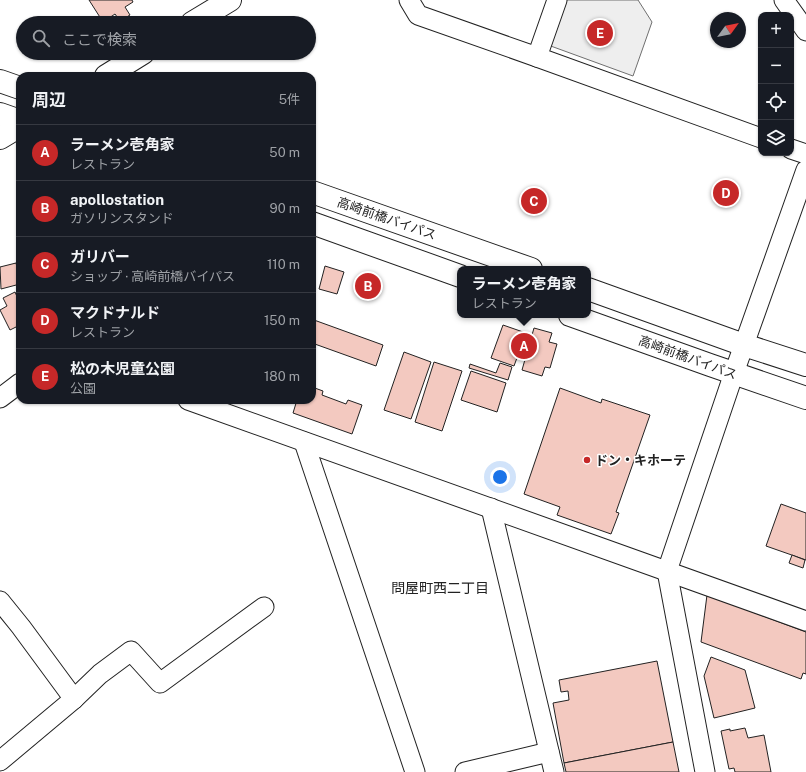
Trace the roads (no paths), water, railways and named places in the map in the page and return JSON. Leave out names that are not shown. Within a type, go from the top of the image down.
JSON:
[{"type":"main road","points":[[204,16],[230,0]]},
{"type":"main road","points":[[112,72],[132,60]]},
{"type":"main road","points":[[0,81],[16,87]]},
{"type":"main road","points":[[0,114],[16,120]]},
{"type":"main road","points":[[0,138],[16,128]]},
{"type":"main road","name":"高崎前橋バイパス","points":[[316,193],[522,266]]},
{"type":"main road","points":[[316,224],[457,275]]},
{"type":"main road","points":[[591,290],[744,345],[806,365]]},
{"type":"main road","name":"高崎前橋バイパス","points":[[578,318],[734,374],[806,398]]},
{"type":"street","points":[[409,0],[418,15],[758,137]]},
{"type":"street","points":[[537,57],[557,0]]},
{"type":"street","points":[[784,0],[806,31]]},
{"type":"street","points":[[794,149],[806,154]]},
{"type":"street","points":[[705,772],[667,571],[744,345],[806,170]]},
{"type":"street","points":[[0,398],[16,386]]},
{"type":"street","points":[[199,404],[806,621]]},
{"type":"street","points":[[304,442],[415,772]]},
{"type":"street","points":[[490,508],[554,772]]},
{"type":"street","points":[[0,601],[74,699]]},
{"type":"street","points":[[0,762],[74,699],[100,674],[131,651],[160,683],[264,607]]},
{"type":"street","points":[[465,772],[549,752]]},
{"type":"place","name":"松の木児童公園","points":[[600,33]]},
{"type":"place","name":"マクドナルド","points":[[726,193]]},
{"type":"place","name":"ガリバー","points":[[534,201]]},
{"type":"place","name":"apollostation","points":[[368,286]]},
{"type":"place","name":"ラーメン壱角家","points":[[524,346]]},
{"type":"place","name":"ドン・キホーテ","points":[[587,460]]},
{"type":"district","name":"問屋町西二丁目","points":[[440,588]]}]
